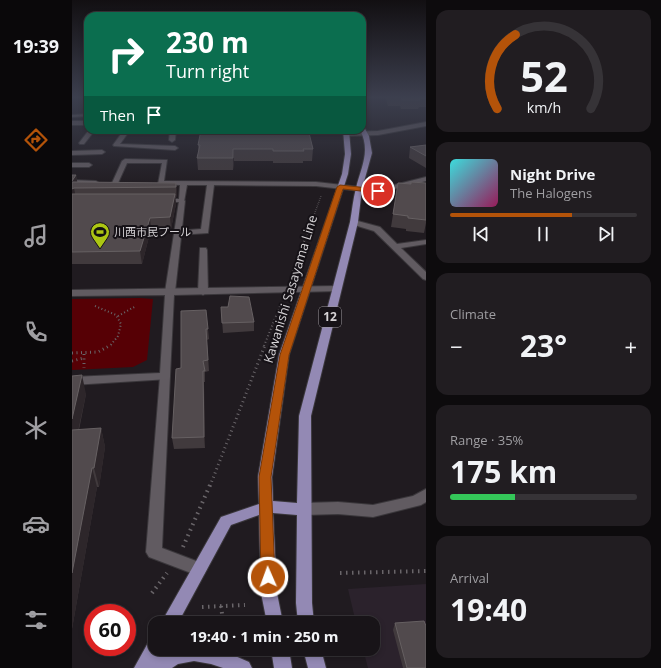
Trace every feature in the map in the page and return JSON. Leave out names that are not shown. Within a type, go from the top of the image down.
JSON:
[{"type":"main road","name":"Kawanishi Sasayama Line","points":[[274,616],[269,593],[265,477],[284,355],[345,174],[348,154],[347,134]]},
{"type":"main road","name":"12","points":[[305,616],[304,603],[305,416],[354,222],[359,189],[369,154],[364,134]]},
{"type":"main road","points":[[173,616],[226,521],[266,507],[304,509]]},
{"type":"main road","points":[[155,668],[178,656],[197,652],[213,654],[242,668]]},
{"type":"main road","points":[[143,668],[150,656]]},
{"type":"main road","points":[[281,656],[284,668]]},
{"type":"main road","points":[[314,656],[317,668]]},
{"type":"street","points":[[366,130],[399,130],[407,128]]},
{"type":"street","points":[[82,144],[89,134]]},
{"type":"street","points":[[124,134],[116,145],[174,148]]},
{"type":"street","points":[[172,140],[173,134]]},
{"type":"street","points":[[72,153],[102,152]]},
{"type":"street","points":[[115,183],[125,161],[165,161],[160,183]]},
{"type":"street","points":[[72,165],[89,165]]},
{"type":"street","points":[[153,183],[325,185],[378,191],[426,179]]},
{"type":"street","points":[[72,182],[123,183]]},
{"type":"street","points":[[184,183],[170,292],[154,552],[199,569]]},
{"type":"street","points":[[178,233],[205,231],[210,183]]},
{"type":"street","points":[[151,201],[182,201]]},
{"type":"street","points":[[354,222],[377,229],[426,277]]},
{"type":"street","points":[[395,247],[426,242]]},
{"type":"street","points":[[203,250],[203,292]]},
{"type":"street","points":[[72,293],[337,289]]},
{"type":"street","points":[[72,381],[165,376]]},
{"type":"street","points":[[304,509],[338,508],[374,511],[416,501],[426,495]]},
{"type":"path","points":[[152,593],[175,561],[189,537],[215,474],[325,185]]},
{"type":"path","points":[[72,353],[84,354],[106,349],[117,338],[122,328],[120,320],[114,312],[95,306],[87,306]]},
{"type":"path","points":[[84,354],[84,372]]},
{"type":"path","points":[[72,361],[84,358]]},
{"type":"path","points":[[340,573],[426,571]]},
{"type":"path","points":[[202,607],[245,605]]},
{"type":"path","points":[[221,606],[222,616]]},
{"type":"shaded area","points":[[72,299],[153,299],[147,360],[133,367],[72,370]]},
{"type":"shaded area","points":[[426,584],[426,668],[368,668],[365,656],[380,656],[380,616],[354,616],[348,589]]},
{"type":"building","points":[[200,134],[309,134],[313,149],[303,149],[304,151],[273,151],[273,149],[233,149],[233,158],[197,158],[200,145],[198,145]]},
{"type":"building","points":[[426,145],[426,156],[410,147]]},
{"type":"building","points":[[72,175],[76,175],[72,181]]},
{"type":"building","points":[[72,182],[176,183],[176,187],[72,189]]},
{"type":"building","points":[[411,182],[426,183],[426,220],[408,218],[408,216],[393,214],[398,183],[411,184]]},
{"type":"building","points":[[72,194],[175,194],[170,217],[150,218],[140,251],[72,252]]},
{"type":"building","points":[[230,296],[249,297],[254,322],[222,323],[221,307],[228,307]]},
{"type":"building","points":[[206,310],[208,329],[206,329],[208,360],[203,361],[205,371],[203,371],[204,437],[172,438],[176,369],[181,368],[181,311]]},
{"type":"building","points":[[82,375],[72,419],[72,376]]},
{"type":"building","points":[[101,428],[94,468],[92,468],[72,573],[72,430]]},
{"type":"building","points":[[424,621],[426,626],[426,668],[407,668],[395,623]]},
{"type":"place","name":"川西市民プール","points":[[100,249]]},
{"type":"route","points":[[268,577],[265,477],[284,355],[340,187],[378,191]]}]
